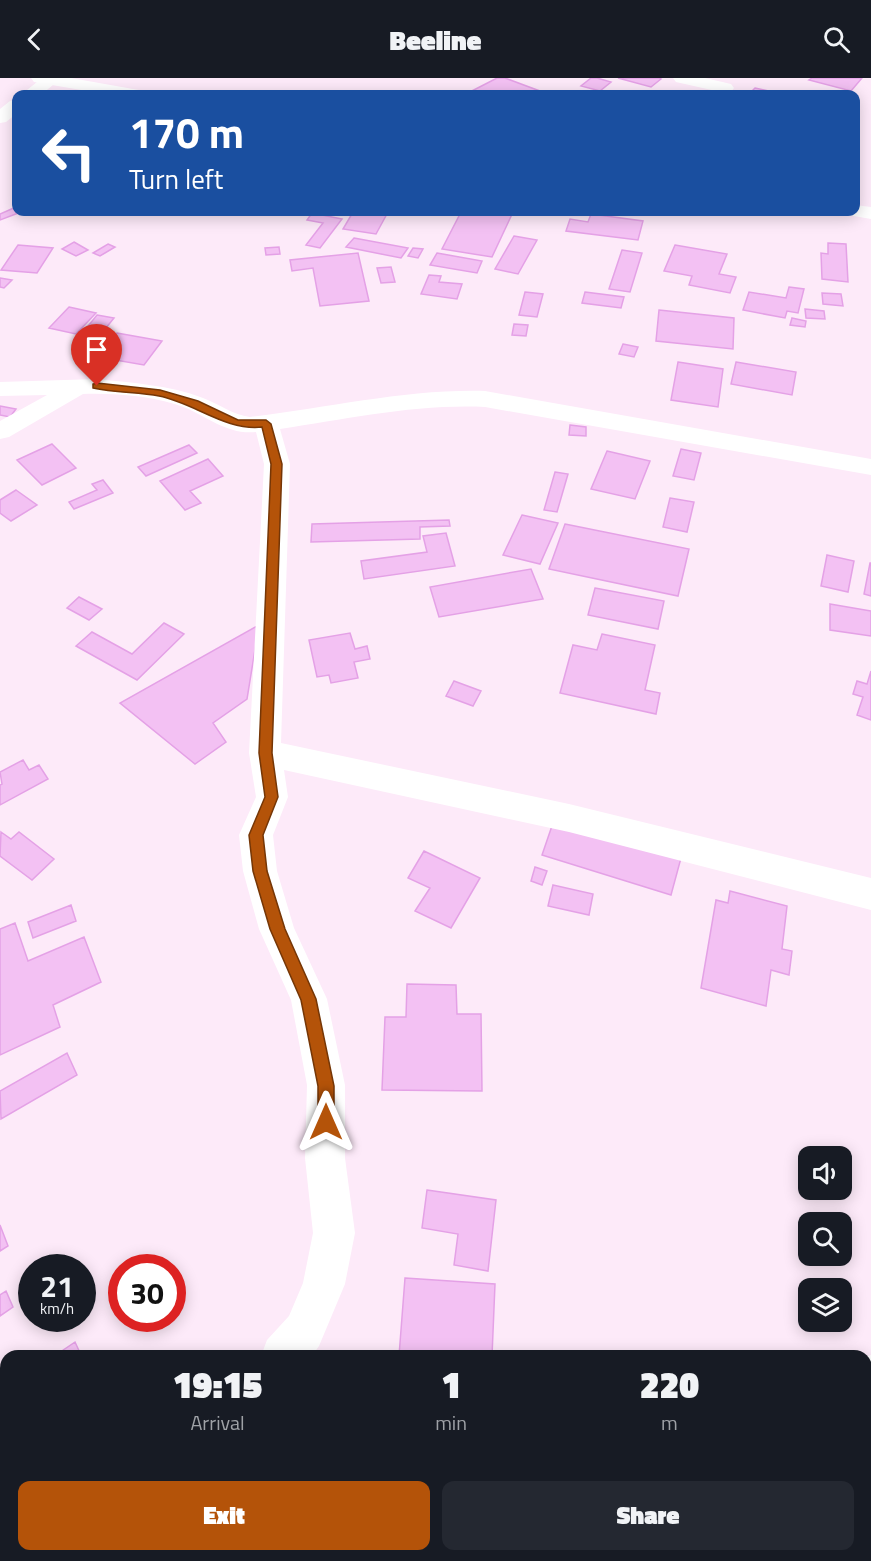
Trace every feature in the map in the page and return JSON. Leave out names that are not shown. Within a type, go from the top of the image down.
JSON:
[{"type":"street","points":[[682,78],[727,87]]},
{"type":"street","points":[[35,90],[45,79],[110,90]]},
{"type":"street","points":[[0,118],[12,108]]},
{"type":"street","points":[[0,389],[97,386],[160,393],[194,403],[235,423],[250,425],[419,398],[452,396],[485,399],[871,467]]},
{"type":"street","points":[[0,430],[81,387]]},
{"type":"street","points":[[266,424],[277,464],[265,753],[272,797],[256,835],[260,871],[277,929],[309,999],[320,1053],[326,1086],[326,1158],[334,1233],[324,1284],[304,1331],[288,1350]]},
{"type":"street","points":[[265,753],[555,813],[871,894]]},
{"type":"building","points":[[497,78],[505,78],[537,90],[474,90]]},
{"type":"building","points":[[591,78],[611,82],[601,90],[581,86]]},
{"type":"building","points":[[618,78],[659,78],[661,79],[651,87]]},
{"type":"building","points":[[812,78],[862,78],[852,90],[809,80]]},
{"type":"building","points":[[12,209],[12,215],[0,220],[0,214]]},
{"type":"building","points":[[310,216],[342,219],[320,248],[306,245],[323,223],[307,220]]},
{"type":"building","points":[[351,216],[386,216],[376,234],[343,229]]},
{"type":"building","points":[[459,216],[511,216],[492,257],[442,249]]},
{"type":"building","points":[[590,216],[643,221],[638,240],[566,231],[570,219],[588,222]]},
{"type":"building","points":[[514,236],[537,240],[518,274],[495,269]]},
{"type":"building","points":[[354,238],[408,248],[401,258],[346,247]]},
{"type":"building","points":[[74,242],[88,250],[76,256],[62,249]]},
{"type":"building","points":[[828,243],[846,244],[848,282],[822,279],[821,253],[828,254]]},
{"type":"building","points":[[108,244],[115,247],[100,256],[93,253]]},
{"type":"building","points":[[18,245],[53,248],[37,273],[1,270]]},
{"type":"building","points":[[675,245],[727,254],[719,274],[736,277],[730,293],[689,285],[692,276],[664,271]]},
{"type":"building","points":[[279,247],[280,254],[266,255],[265,248]]},
{"type":"building","points":[[413,248],[423,249],[418,258],[408,256]]},
{"type":"building","points":[[622,250],[642,253],[630,292],[609,289]]},
{"type":"building","points":[[358,253],[369,301],[320,306],[313,268],[292,271],[290,260]]},
{"type":"building","points":[[437,253],[482,261],[477,273],[430,265]]},
{"type":"building","points":[[391,267],[395,282],[381,283],[377,268]]},
{"type":"building","points":[[429,275],[441,276],[439,282],[462,284],[457,299],[421,294]]},
{"type":"building","points":[[0,278],[12,280],[4,288],[0,287]]},
{"type":"building","points":[[789,287],[804,289],[798,313],[787,311],[785,318],[743,310],[749,292],[786,298]]},
{"type":"building","points":[[525,292],[543,294],[537,317],[519,315]]},
{"type":"building","points":[[585,292],[624,297],[621,308],[582,303]]},
{"type":"building","points":[[822,293],[841,294],[843,306],[823,304]]},
{"type":"building","points":[[69,307],[96,313],[76,334],[49,328]]},
{"type":"building","points":[[805,309],[824,311],[825,319],[806,318]]},
{"type":"building","points":[[659,310],[734,318],[733,349],[656,341]]},
{"type":"building","points":[[97,315],[114,318],[93,344],[76,341]]},
{"type":"building","points":[[792,318],[806,321],[805,327],[790,325]]},
{"type":"building","points":[[514,324],[528,325],[526,336],[512,335]]},
{"type":"building","points":[[117,333],[162,341],[144,365],[98,357]]},
{"type":"building","points":[[623,344],[638,347],[634,357],[619,354]]},
{"type":"building","points":[[678,362],[723,369],[718,407],[671,400]]},
{"type":"building","points":[[736,362],[796,372],[792,395],[731,384]]},
{"type":"building","points":[[0,406],[16,409],[10,417],[0,415]]},
{"type":"building","points":[[570,425],[586,427],[586,436],[569,435]]},
{"type":"building","points":[[52,444],[76,468],[42,485],[17,460]]},
{"type":"building","points":[[189,445],[197,453],[146,476],[138,467]]},
{"type":"building","points":[[681,449],[701,453],[694,480],[673,476]]},
{"type":"building","points":[[607,451],[650,461],[635,499],[591,489]]},
{"type":"building","points":[[208,459],[223,476],[190,491],[201,503],[185,510],[160,481]]},
{"type":"building","points":[[555,472],[568,474],[557,512],[544,510]]},
{"type":"building","points":[[103,480],[113,493],[74,509],[69,502],[97,490],[92,484]]},
{"type":"building","points":[[16,490],[37,505],[11,521],[0,513],[0,500]]},
{"type":"building","points":[[670,498],[694,502],[687,532],[663,527]]},
{"type":"building","points":[[522,515],[558,523],[540,564],[503,555]]},
{"type":"building","points":[[449,520],[450,526],[420,527],[420,539],[311,542],[312,524]]},
{"type":"building","points":[[565,524],[689,549],[678,596],[549,569]]},
{"type":"building","points":[[446,533],[455,566],[364,579],[361,561],[427,552],[423,536]]},
{"type":"building","points":[[827,555],[854,561],[848,592],[821,586]]},
{"type":"building","points":[[871,563],[871,596],[864,594]]},
{"type":"building","points":[[531,569],[543,599],[439,617],[430,587]]},
{"type":"building","points":[[595,588],[664,601],[658,629],[588,615]]},
{"type":"building","points":[[79,597],[102,609],[89,620],[67,608]]},
{"type":"building","points":[[830,604],[871,611],[871,636],[830,630]]},
{"type":"building","points":[[164,623],[184,634],[137,680],[76,646],[92,632],[132,654]]},
{"type":"building","points":[[259,625],[247,699],[213,723],[226,742],[195,764],[120,703]]},
{"type":"building","points":[[350,633],[355,649],[367,646],[370,659],[354,662],[358,678],[331,683],[329,675],[317,677],[309,640]]},
{"type":"building","points":[[602,634],[655,645],[645,690],[660,693],[656,714],[560,693],[573,645],[597,650]]},
{"type":"building","points":[[871,671],[871,720],[857,715],[863,697],[853,694],[857,681],[867,684]]},
{"type":"building","points":[[454,681],[481,691],[473,706],[446,696]]},
{"type":"building","points":[[23,760],[29,770],[39,765],[48,779],[0,805],[0,785],[2,784],[0,772]]},
{"type":"building","points":[[554,820],[681,858],[671,895],[542,855]]},
{"type":"building","points":[[1,832],[11,839],[19,832],[54,859],[32,880],[0,856]]},
{"type":"building","points":[[424,851],[480,878],[451,928],[415,911],[430,888],[408,878]]},
{"type":"building","points":[[535,867],[547,871],[542,885],[531,881]]},
{"type":"building","points":[[553,885],[593,894],[589,915],[548,906]]},
{"type":"building","points":[[730,891],[787,906],[782,949],[792,951],[789,975],[771,970],[766,1006],[701,988],[716,900],[728,903]]},
{"type":"building","points":[[71,905],[76,921],[33,938],[28,922]]},
{"type":"building","points":[[15,923],[28,961],[84,937],[101,982],[53,1005],[60,1027],[0,1055],[0,929]]},
{"type":"building","points":[[407,984],[456,985],[457,1014],[481,1014],[482,1091],[382,1090],[385,1017],[406,1017]]},
{"type":"building","points":[[67,1053],[77,1075],[1,1119],[0,1091]]},
{"type":"building","points":[[427,1190],[496,1200],[488,1271],[454,1265],[458,1234],[422,1228]]},
{"type":"building","points":[[0,1225],[8,1246],[0,1251]]},
{"type":"building","points":[[405,1278],[495,1284],[492,1350],[399,1350]]},
{"type":"building","points":[[6,1291],[13,1307],[0,1316],[0,1295]]},
{"type":"building","points":[[75,1342],[79,1350],[63,1350]]},
{"type":"route","points":[[97,386],[160,393],[194,403],[235,423],[266,424],[277,464],[265,753],[272,797],[256,835],[260,871],[277,929],[309,999],[326,1086],[326,1122]]}]
